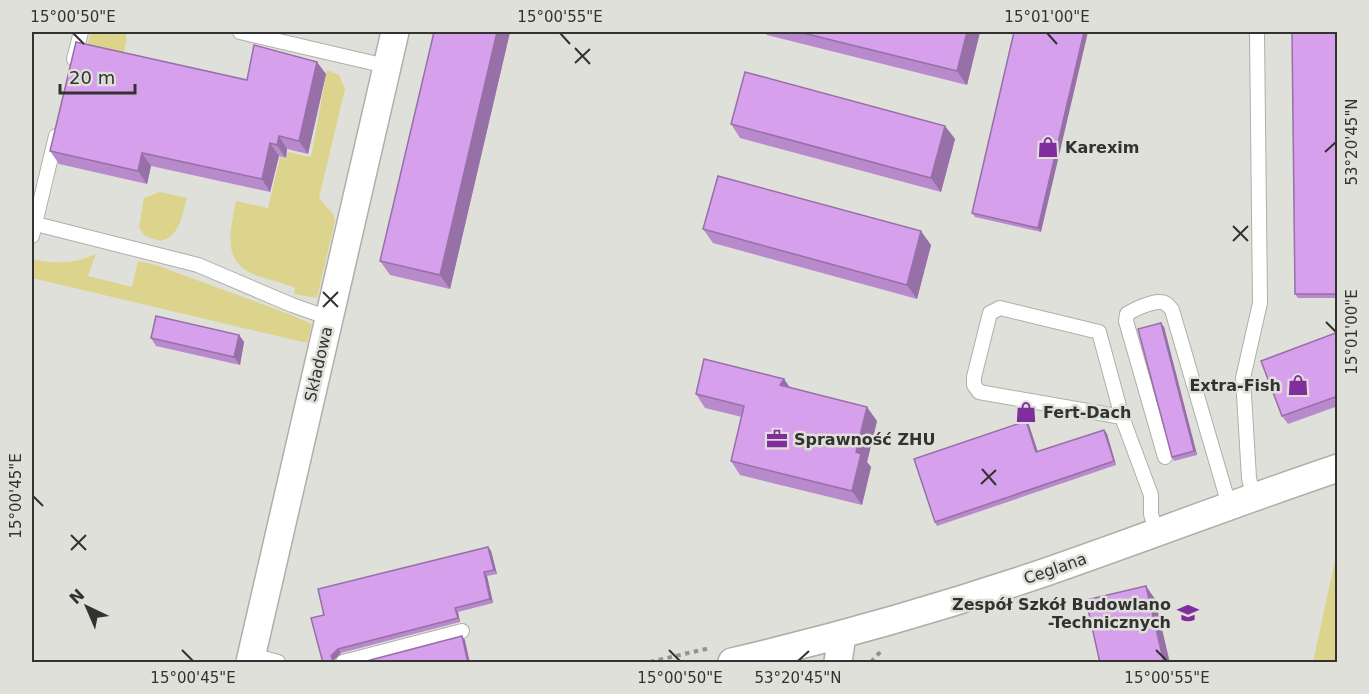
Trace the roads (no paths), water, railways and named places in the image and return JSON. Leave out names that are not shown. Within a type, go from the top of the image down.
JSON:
[{"type":"street","name":"Składowa","points":[[251,659],[395,32]]},
{"type":"street","name":"Ceglana","points":[[732,663],[842,635],[981,594],[1338,468]]},
{"type":"street","points":[[838,663],[842,635]]},
{"type":"lane","points":[[70,77],[81,32]]},
{"type":"lane","points":[[240,32],[386,66]]},
{"type":"lane","points":[[1241,501],[1249,478],[1243,378],[1260,303],[1257,32]]},
{"type":"lane","points":[[60,122],[34,230],[159,253],[198,265],[328,318]]},
{"type":"lane","points":[[1166,457],[1126,321],[1127,314],[1132,310],[1160,302],[1167,304],[1172,310],[1241,501]]},
{"type":"lane","points":[[1122,417],[979,392],[974,385],[974,377],[990,313],[1000,308],[1100,332],[1122,417],[1151,495],[1151,514],[1156,531]]},
{"type":"lane","points":[[343,663],[462,631]]},
{"type":"lane","points":[[251,659],[278,663]]},
{"type":"place","name":"Karexim","points":[[1048,147]]},
{"type":"place","name":"Extra-Fish","points":[[1298,385]]},
{"type":"place","name":"Fert-Dach","points":[[1026,412]]},
{"type":"place","name":"Sprawność ZHU","points":[[777,439]]},
{"type":"place","name":"Zespół Szkół Budowlano -Technicznych","points":[[1188,613]]}]
